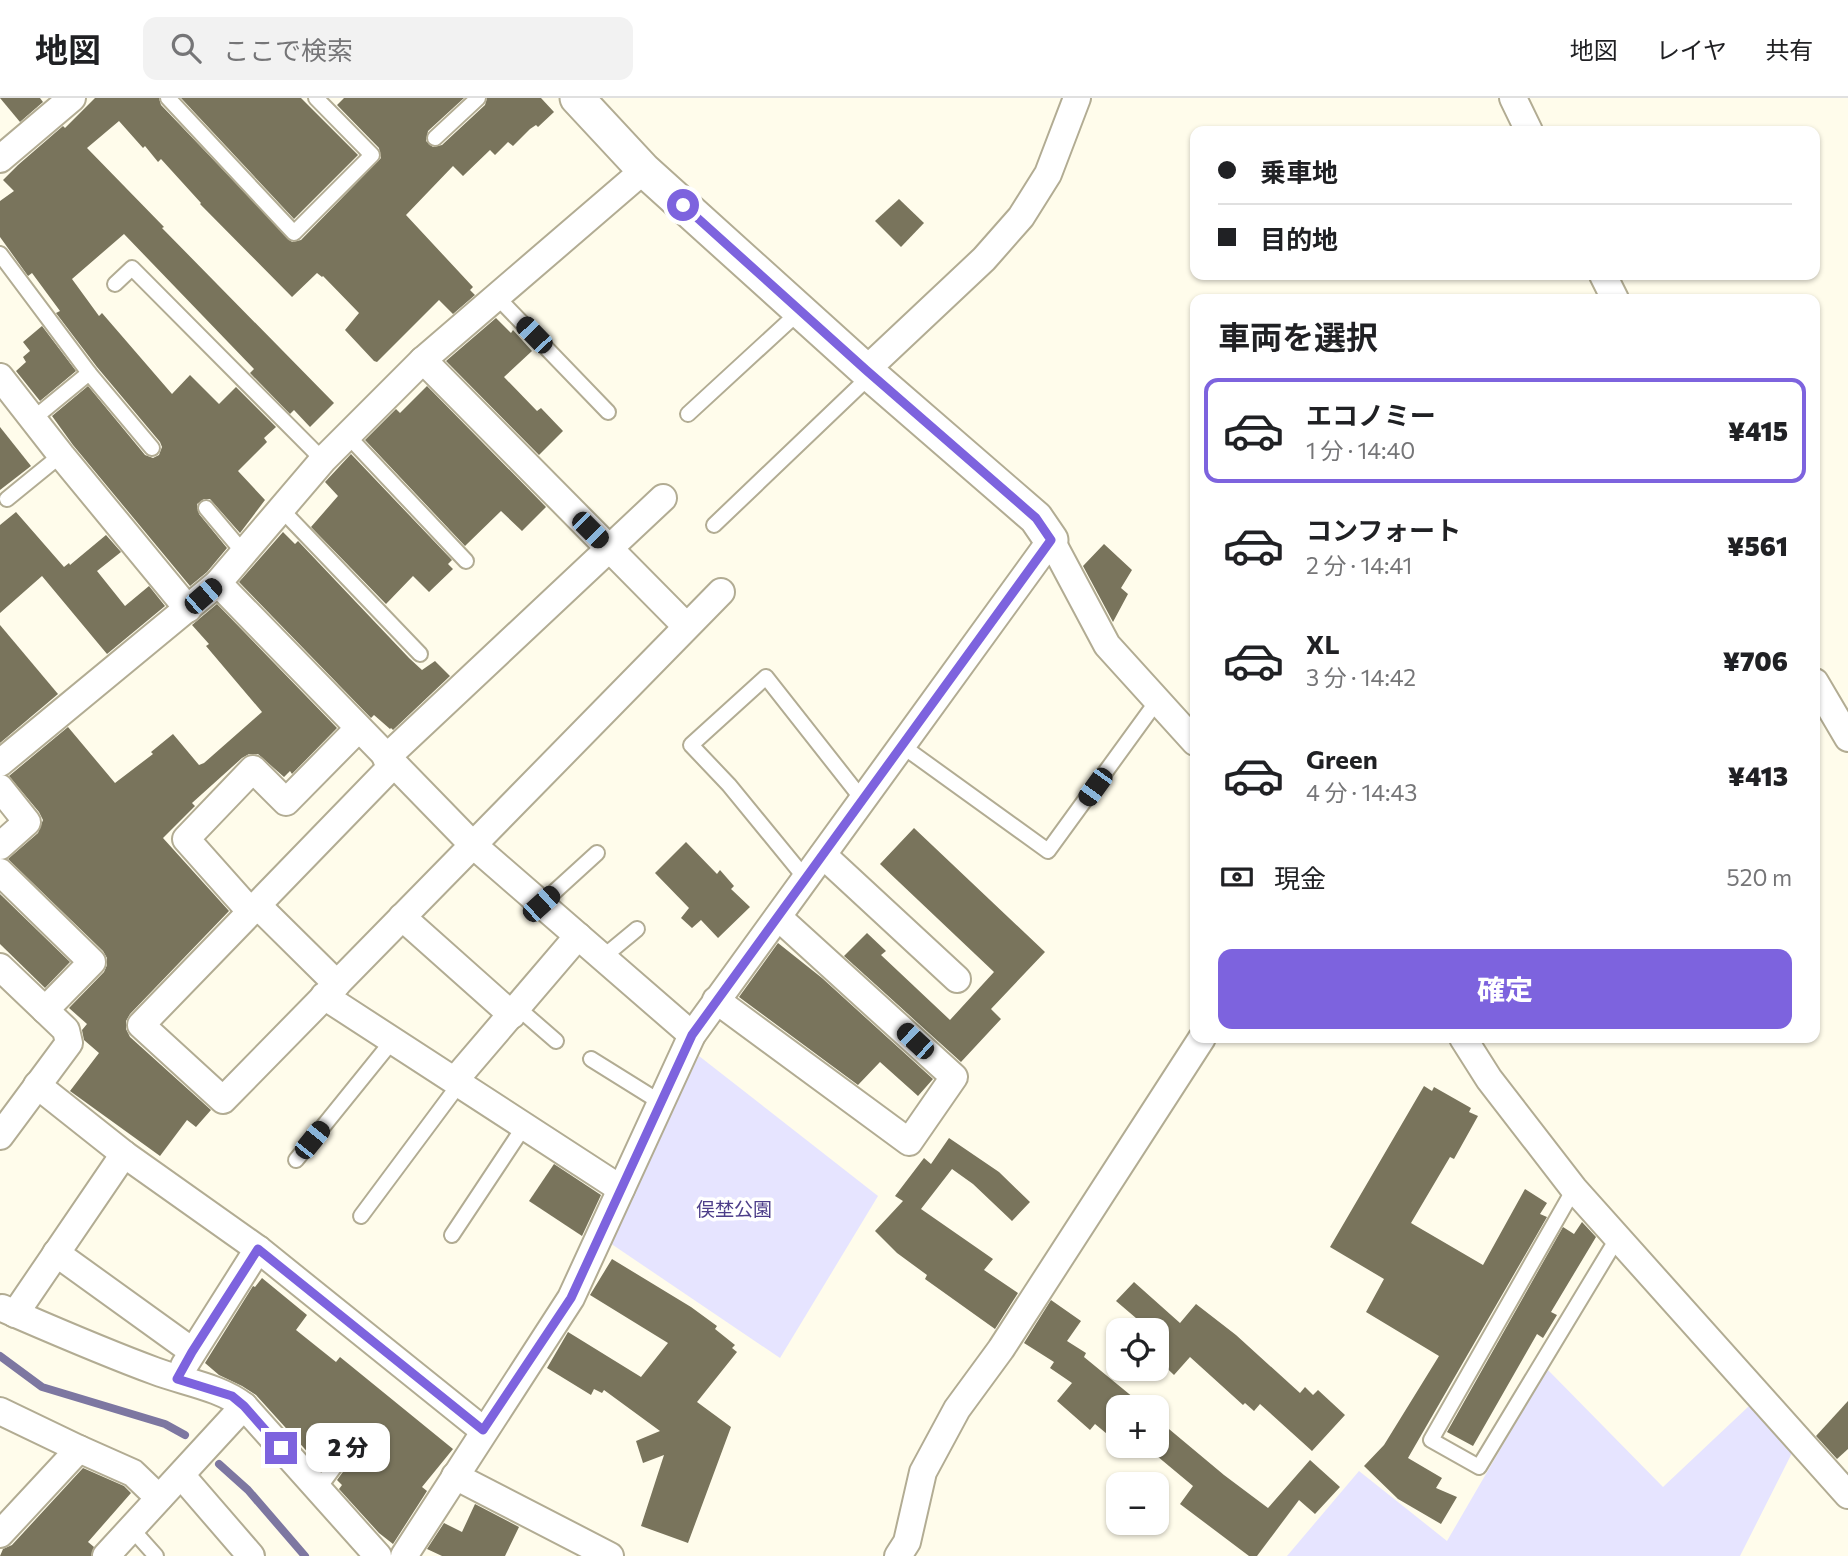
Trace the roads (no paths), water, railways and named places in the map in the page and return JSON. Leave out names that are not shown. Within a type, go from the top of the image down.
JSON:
[{"type":"street","points":[[577,98],[644,170],[1036,518],[1051,540],[1107,645],[1190,737]]},
{"type":"street","points":[[869,372],[984,259],[1021,217],[1048,174],[1077,98]]},
{"type":"street","points":[[1513,98],[1527,126]]},
{"type":"street","points":[[0,159],[68,99]]},
{"type":"street","points":[[0,763],[218,583],[323,460],[423,360],[644,170]]},
{"type":"street","points":[[423,360],[686,626]]},
{"type":"street","points":[[0,377],[188,609]]},
{"type":"street","points":[[663,498],[390,761],[141,1025],[223,1100],[721,592]]},
{"type":"street","points":[[409,1554],[483,1430],[571,1298],[692,1035],[1051,540]]},
{"type":"street","points":[[218,583],[472,844],[692,1035]]},
{"type":"street","points":[[1820,690],[1848,738]]},
{"type":"street","points":[[358,729],[286,802],[253,769],[186,839],[330,990],[393,1040],[621,1189]]},
{"type":"street","points":[[0,788],[27,822],[0,846]]},
{"type":"street","points":[[823,855],[957,979]]},
{"type":"street","points":[[0,873],[92,961],[45,1010]]},
{"type":"street","points":[[401,917],[515,1011]]},
{"type":"street","points":[[716,1000],[909,1142],[954,1077],[778,917]]},
{"type":"street","points":[[457,1082],[578,936]]},
{"type":"street","points":[[0,967],[66,1030],[69,1043],[0,1136]]},
{"type":"street","points":[[898,1556],[907,1542],[923,1472],[957,1409],[1008,1337],[1199,1043]]},
{"type":"street","points":[[1466,1043],[1489,1079],[1574,1189],[1845,1485]]},
{"type":"street","points":[[37,1085],[124,1154],[258,1249],[483,1430]]},
{"type":"street","points":[[124,1154],[56,1253],[8,1310],[86,1346],[232,1396],[244,1406],[378,1556]]},
{"type":"street","points":[[177,1379],[258,1249]]},
{"type":"street","points":[[56,1253],[192,1352]]},
{"type":"street","points":[[106,1556],[244,1406]]},
{"type":"street","points":[[0,1411],[133,1473],[159,1498]]},
{"type":"street","points":[[0,1534],[79,1449]]},
{"type":"street","points":[[181,1475],[251,1556]]},
{"type":"street","points":[[455,1476],[610,1556]]},
{"type":"lane","points":[[168,98],[294,233],[372,155],[316,98]]},
{"type":"lane","points":[[435,138],[478,98]]},
{"type":"lane","points":[[0,254],[89,373],[152,448]]},
{"type":"lane","points":[[115,284],[132,268],[323,460]]},
{"type":"lane","points":[[497,297],[608,412]]},
{"type":"lane","points":[[688,414],[801,311]]},
{"type":"lane","points":[[714,525],[869,372]]},
{"type":"lane","points":[[33,419],[89,373]]},
{"type":"lane","points":[[347,435],[466,561]]},
{"type":"lane","points":[[7,499],[61,455]]},
{"type":"lane","points":[[206,508],[243,552]]},
{"type":"lane","points":[[280,508],[419,654]]},
{"type":"lane","points":[[806,879],[729,785],[691,745],[766,677],[862,799]]},
{"type":"lane","points":[[901,745],[1048,851],[1157,701]]},
{"type":"lane","points":[[541,904],[597,853]]},
{"type":"lane","points":[[602,958],[637,929]]},
{"type":"lane","points":[[515,1011],[556,1041]]},
{"type":"lane","points":[[296,1160],[393,1040]]},
{"type":"lane","points":[[591,1059],[660,1102]]},
{"type":"lane","points":[[361,1216],[457,1082]]},
{"type":"lane","points":[[452,1235],[525,1125]]},
{"type":"lane","points":[[1574,1189],[1432,1440],[1479,1467],[1618,1237]]},
{"type":"lane","points":[[318,1489],[359,1434]]},
{"type":"lane","points":[[131,1528],[156,1556]]},
{"type":"waterway","points":[[0,1356],[42,1387],[165,1424],[185,1435]]},
{"type":"waterway","points":[[219,1464],[248,1490],[305,1556]]},
{"type":"park label","name":"俣埜公園","points":[[734,1208]]}]
